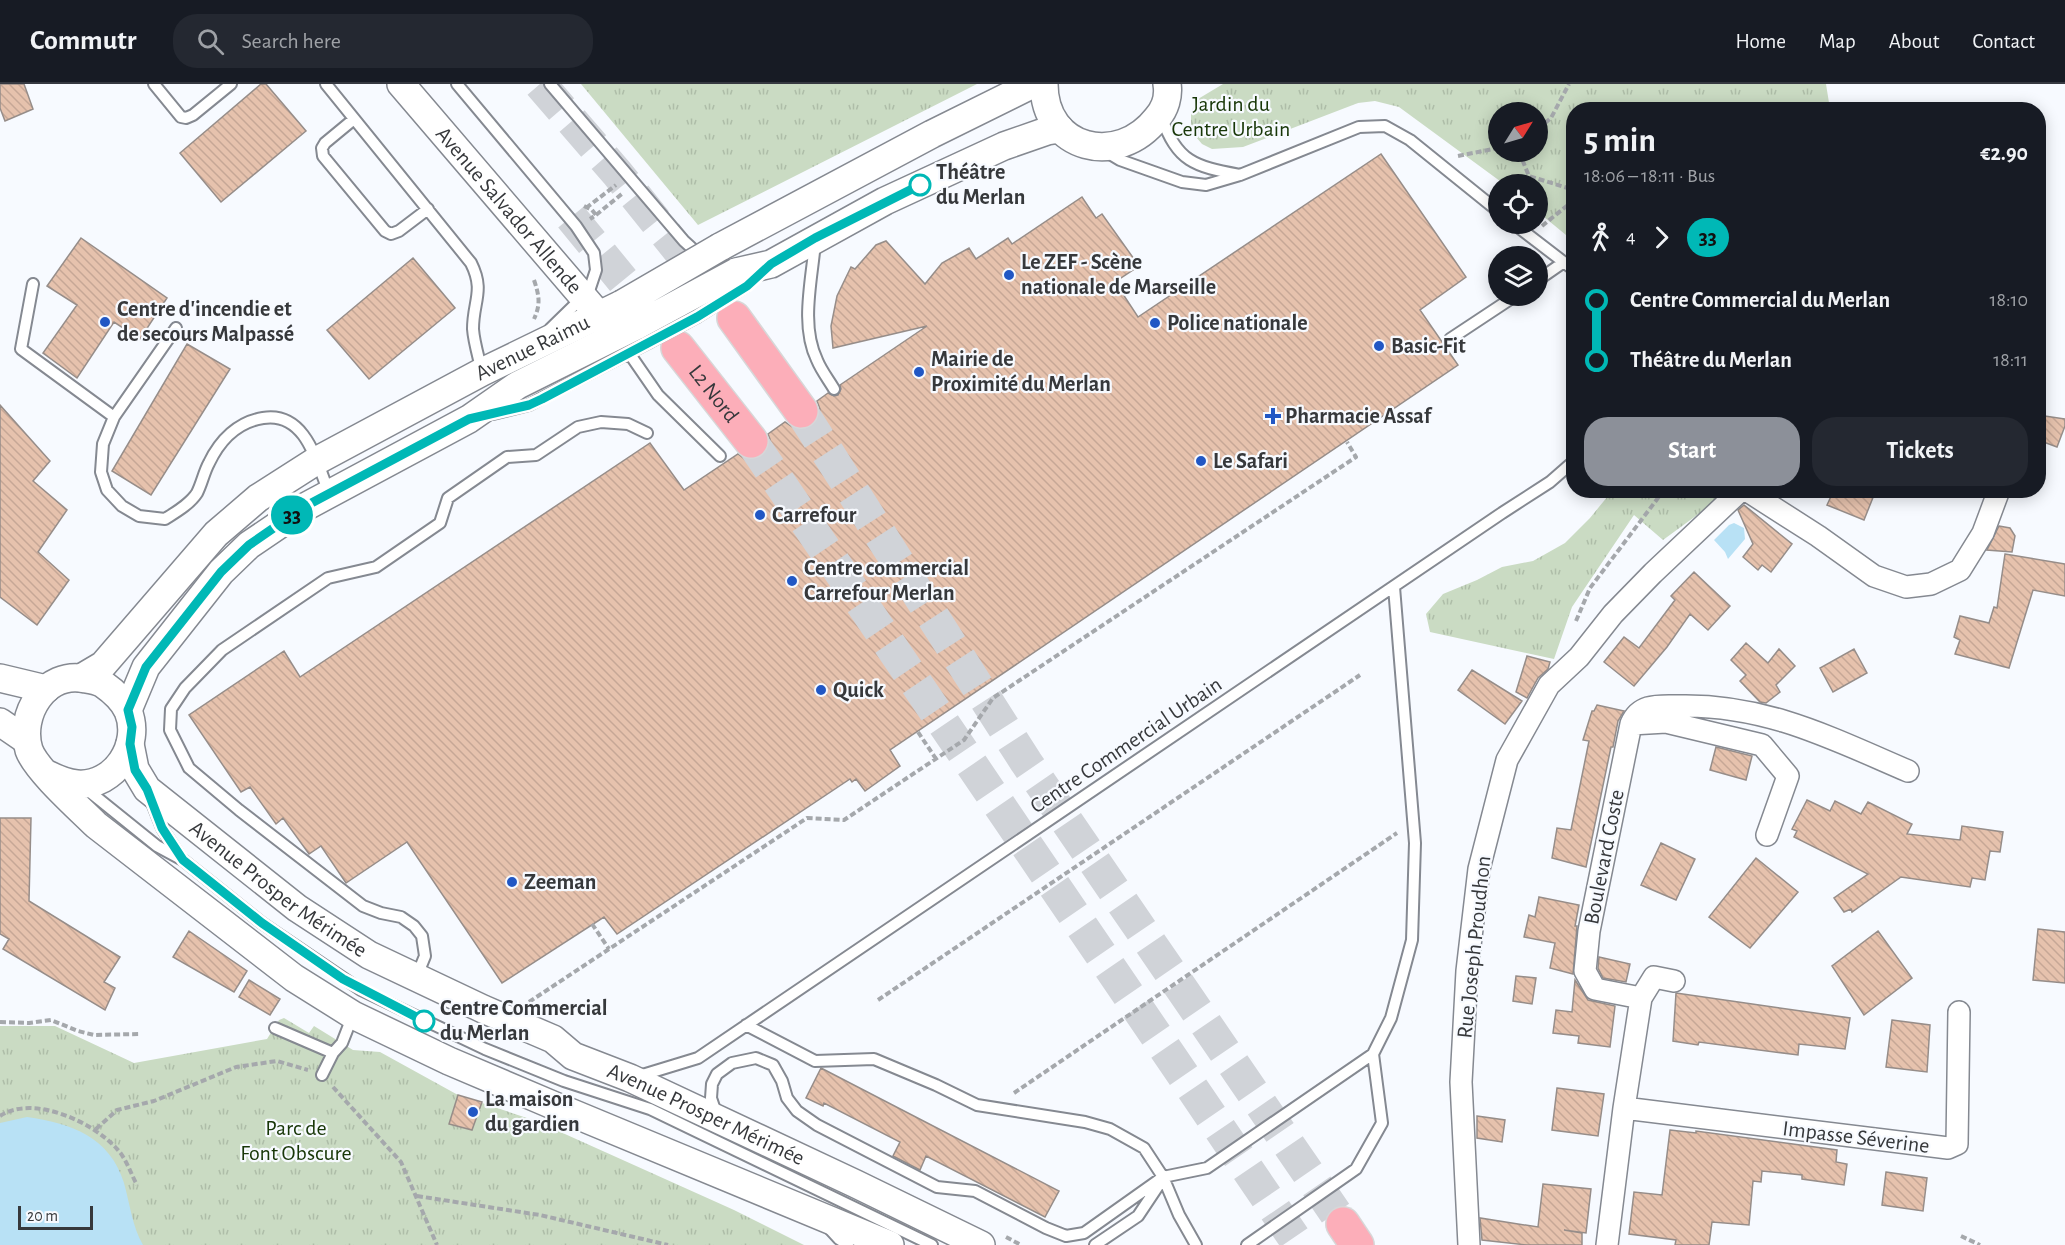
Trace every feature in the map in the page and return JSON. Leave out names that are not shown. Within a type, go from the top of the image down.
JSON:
[{"type":"highway","points":[[734,318],[801,411]]},
{"type":"highway","name":"L2 Nord","points":[[642,341],[751,441]]},
{"type":"street","name":"Avenue Salvador Allende","points":[[401,84],[601,305],[642,341]]},
{"type":"street","name":"Avenue Raimu","points":[[81,678],[103,665],[120,647],[216,534],[258,498],[316,461],[525,351],[601,305],[711,252],[932,134],[1033,84]]},
{"type":"street","points":[[1044,84],[1044,96],[1050,116],[1060,129],[1084,144],[1100,147],[1120,146],[1137,139],[1149,129],[1168,93]]},
{"type":"street","name":"Avenue Raimu","points":[[128,710],[146,667],[221,572],[249,545],[280,523],[469,419],[518,386],[642,341],[710,286],[741,279],[885,201],[1004,146],[1047,131],[1060,129]]},
{"type":"street","name":"Rue Joseph Proudhon","points":[[1469,1245],[1461,1082],[1467,971],[1479,869],[1507,760],[1549,685],[1579,657],[1612,614],[1733,498]]},
{"type":"street","points":[[1758,498],[1874,576],[1906,587],[1931,584],[1960,570],[1983,533],[1996,498]]},
{"type":"street","points":[[0,678],[46,689]]},
{"type":"street","points":[[26,740],[29,712],[36,699],[46,689],[57,683],[81,678],[100,682],[116,694],[128,710]]},
{"type":"street","points":[[1767,835],[1788,776],[1762,745],[1666,722],[1631,724],[1635,715],[1651,706],[1743,710],[1808,727],[1908,771]]},
{"type":"street","name":"Avenue Prosper Mérimée","points":[[128,710],[132,727],[130,744],[135,770],[147,789],[297,908],[369,955],[553,1039],[573,1056],[630,1078],[981,1245]]},
{"type":"street","name":"Avenue Prosper Mérimée","points":[[0,722],[26,740],[37,765],[105,832],[294,978],[353,1015],[555,1106],[891,1245]]},
{"type":"street","name":"Boulevard Coste","points":[[1631,724],[1589,931],[1585,971],[1595,989],[1641,998]]},
{"type":"street","points":[[47,774],[63,782],[80,784],[94,782],[106,777],[121,762],[130,744]]},
{"type":"street","points":[[1607,1245],[1624,1108],[1641,998],[1654,977],[1674,981]]},
{"type":"street","name":"Impasse Séverine","points":[[1624,1108],[1948,1148],[1957,1144],[1959,1012]]},
{"type":"lane","points":[[154,84],[182,117],[186,118],[193,115],[231,84]]},
{"type":"lane","points":[[326,84],[471,263],[478,276],[479,287],[473,333],[482,372]]},
{"type":"lane","points":[[457,84],[576,226],[594,253],[596,270],[589,291],[601,305]]},
{"type":"lane","points":[[550,84],[684,241],[711,252],[710,286],[697,317]]},
{"type":"lane","points":[[1168,93],[1174,147],[1186,158],[1211,170],[1240,176]]},
{"type":"lane","points":[[354,119],[325,143],[322,148],[323,156],[385,231],[391,234],[399,231],[428,208]]},
{"type":"lane","points":[[1100,147],[1120,160],[1182,182],[1206,185],[1240,176],[1359,127],[1385,126],[1410,140],[1437,160],[1488,203]]},
{"type":"lane","points":[[1527,234],[1564,262],[1548,273]]},
{"type":"lane","points":[[815,238],[808,321],[810,339],[817,360],[834,389]]},
{"type":"lane","points":[[720,456],[658,395],[642,341],[697,317],[741,279]]},
{"type":"lane","points":[[33,284],[21,349],[114,417]]},
{"type":"lane","points":[[1450,339],[1500,306]]},
{"type":"lane","points":[[177,328],[114,417],[103,444],[101,472],[107,490],[122,506],[139,516],[165,519],[181,509],[196,494],[209,463],[221,443],[236,428],[252,420],[275,416],[300,429],[330,494]]},
{"type":"lane","points":[[416,978],[424,956],[422,936],[414,926],[401,917],[363,906],[238,810],[189,768],[170,730],[171,709],[185,688],[222,650],[328,578],[376,567],[440,523],[448,498],[507,457],[536,455],[578,427],[601,422],[628,424],[647,433]]},
{"type":"lane","name":"Centre Commercial Urbain","points":[[630,1078],[698,1058],[1551,482],[1566,468]]},
{"type":"lane","points":[[722,1121],[713,1109],[711,1098],[712,1084],[717,1074],[732,1063],[756,1058],[773,1065],[782,1081],[787,1098],[797,1111],[817,1125],[937,1187],[975,1191],[1066,1236],[1084,1233],[1163,1178],[1207,1167],[1373,1054],[1391,1018],[1412,940],[1415,843],[1394,587]]},
{"type":"lane","points":[[80,784],[157,846],[183,860],[262,923],[361,990],[485,1049],[564,1080],[650,1109],[932,1245]]},
{"type":"lane","points":[[147,789],[162,828],[183,860]]},
{"type":"lane","points":[[322,1075],[333,1053],[342,1043],[353,1015]]},
{"type":"lane","points":[[746,1025],[815,1061],[873,1059],[977,1105],[1085,1122],[1110,1129],[1144,1148],[1163,1178],[1179,1215],[1196,1245]]},
{"type":"lane","points":[[275,1028],[333,1053]]},
{"type":"lane","points":[[1247,1245],[1356,1169],[1382,1123],[1373,1054]]},
{"type":"lane","points":[[1095,1245],[1138,1216],[1163,1178]]},
{"type":"lane","points":[[818,1215],[838,1239],[848,1245]]},
{"type":"path","points":[[1548,121],[1569,84]]},
{"type":"path","points":[[1437,160],[1488,150]]},
{"type":"path","points":[[1524,162],[1529,176],[1566,188]]},
{"type":"path","points":[[576,226],[580,215],[586,208],[628,175]]},
{"type":"path","points":[[596,215],[628,189],[628,175]]},
{"type":"path","points":[[1550,220],[1566,207]]},
{"type":"path","points":[[521,1008],[807,818],[844,820],[964,740],[993,698],[1356,457],[1347,442]]},
{"type":"path","points":[[1574,627],[1590,588],[1658,498]]},
{"type":"path","points":[[878,1000],[1360,675]]},
{"type":"path","points":[[918,732],[936,759]]},
{"type":"path","points":[[1013,1094],[1405,828]]},
{"type":"path","points":[[592,924],[609,949]]},
{"type":"path","points":[[0,1022],[29,1023],[51,1020],[94,1035],[139,1034]]},
{"type":"path","points":[[96,1129],[117,1110],[154,1101],[236,1067],[277,1061],[322,1075],[401,1162],[437,1245]]},
{"type":"path","points":[[0,1116],[7,1111],[33,1107],[62,1114],[96,1129],[119,1150],[137,1185]]},
{"type":"path","points":[[416,1196],[540,1215],[668,1245]]},
{"type":"path","points":[[1962,1236],[1980,1245]]},
{"type":"green space","points":[[581,84],[977,84],[698,225]]},
{"type":"green space","name":"Jardin du Centre Urbain","points":[[1223,84],[1826,84],[1829,102],[1566,102],[1566,235],[1548,220],[1548,174],[1490,174],[1399,107],[1375,101],[1358,103],[1243,147],[1212,149],[1202,144],[1191,131],[1191,112],[1198,99]]},
{"type":"green space","points":[[1606,498],[1719,498],[1663,540],[1634,515],[1572,607],[1554,659],[1430,632],[1426,614],[1443,594],[1502,567],[1533,561],[1565,543]]},
{"type":"green space","name":"Parc de Font Obscure","points":[[284,1018],[309,1033],[314,1026],[353,1050],[380,1052],[458,1095],[536,1121],[734,1210],[804,1245],[0,1245],[0,1026],[55,1026],[134,1063],[267,1039],[279,1020]]},
{"type":"water","points":[[1734,523],[1744,528],[1745,539],[1728,559],[1714,540]]},
{"type":"water","points":[[27,1117],[73,1128],[99,1143],[109,1154],[118,1167],[124,1183],[134,1223],[143,1245],[0,1245],[0,1123]]},
{"type":"building","points":[[0,84],[24,84],[33,109],[5,121],[0,108]]},
{"type":"building","points":[[261,84],[266,84],[306,131],[221,202],[180,153]]},
{"type":"building","name":"Centre commercial Carrefour Merlan","points":[[1381,154],[1466,277],[1420,310],[1458,365],[890,750],[900,766],[865,791],[856,779],[852,782],[850,779],[617,934],[604,917],[502,983],[407,842],[346,883],[321,846],[309,854],[283,818],[276,824],[250,787],[241,792],[189,715],[284,651],[300,677],[650,443],[684,490],[738,454],[745,459],[753,460],[762,456],[769,447],[768,434],[785,422],[794,428],[803,430],[811,426],[818,418],[820,409],[817,401],[828,393],[838,395],[840,385],[927,326],[833,348],[831,326],[837,296],[851,267],[855,269],[876,245],[886,241],[925,284],[942,263],[969,248],[976,259],[1008,238],[1012,244],[1082,197],[1096,218],[1102,214],[1139,266],[1115,282],[1138,317]]},
{"type":"building","points":[[81,238],[167,298],[140,339],[114,322],[77,378],[43,353],[77,305],[47,286]]},
{"type":"building","points":[[413,258],[455,308],[369,379],[327,330]]},
{"type":"building","points":[[187,344],[230,369],[151,495],[112,471]]},
{"type":"building","points":[[0,405],[50,461],[33,481],[67,510],[38,552],[69,580],[37,625],[0,597]]},
{"type":"building","points":[[2046,416],[2065,419],[2065,426],[2057,447],[2046,443]]},
{"type":"building","points":[[1830,498],[1873,498],[1864,520],[1827,505]]},
{"type":"building","points":[[1744,505],[1792,544],[1771,572],[1762,565],[1758,570],[1743,557],[1753,544],[1738,510]]},
{"type":"building","points":[[1999,526],[2010,528],[2015,536],[2012,552],[1987,550]]},
{"type":"building","points":[[2005,554],[2065,564],[2065,596],[2033,590],[2009,668],[1955,654],[1960,640],[1954,637],[1960,616],[1989,623],[1994,607],[1997,608]]},
{"type":"building","points":[[1694,572],[1730,606],[1708,630],[1690,614],[1667,647],[1634,686],[1604,662],[1624,637],[1639,648],[1675,600],[1671,596]]},
{"type":"building","points":[[1746,643],[1768,663],[1779,649],[1795,666],[1776,685],[1780,692],[1766,703],[1760,702],[1740,681],[1746,675],[1731,660]]},
{"type":"building","points":[[1854,649],[1867,673],[1833,692],[1820,668]]},
{"type":"building","points":[[1527,656],[1550,662],[1548,669],[1538,678],[1527,698],[1516,692]]},
{"type":"building","points":[[1472,670],[1522,701],[1505,724],[1458,690]]},
{"type":"building","points":[[1597,705],[1624,711],[1618,721],[1613,747],[1611,747],[1586,867],[1552,858],[1557,828],[1571,830],[1589,741],[1583,740],[1592,711]]},
{"type":"building","points":[[1716,747],[1752,756],[1746,780],[1710,770]]},
{"type":"building","points":[[1807,800],[1830,811],[1835,801],[1861,814],[1868,802],[1912,824],[1907,834],[1960,840],[1962,826],[2003,832],[2000,852],[1990,851],[1985,880],[1972,878],[1970,887],[1901,877],[1852,912],[1851,909],[1844,912],[1834,898],[1868,874],[1794,837],[1797,831],[1792,829]]},
{"type":"building","points":[[0,818],[31,818],[29,901],[120,957],[104,982],[115,988],[105,1010],[3,949],[9,939],[0,934]]},
{"type":"building","points":[[1661,843],[1695,859],[1676,900],[1641,885]]},
{"type":"building","points":[[1756,858],[1798,892],[1750,948],[1709,917]]},
{"type":"building","points":[[1539,897],[1579,905],[1575,926],[1577,926],[1573,974],[1550,968],[1555,943],[1524,937],[1529,915],[1535,917]]},
{"type":"building","points":[[2038,929],[2065,932],[2065,983],[2033,980]]},
{"type":"building","points":[[189,931],[247,971],[234,992],[173,957]]},
{"type":"building","points":[[1878,931],[1912,978],[1864,1015],[1832,966]]},
{"type":"building","points":[[1599,957],[1630,964],[1626,982],[1603,978],[1598,968]]},
{"type":"building","points":[[1516,976],[1536,978],[1532,1004],[1513,1001]]},
{"type":"building","points":[[249,980],[280,999],[270,1015],[239,997]]},
{"type":"building","points":[[1575,980],[1588,1000],[1615,1006],[1610,1047],[1578,1043],[1579,1036],[1553,1033],[1556,1010],[1572,1012]]},
{"type":"building","points":[[1676,993],[1850,1018],[1845,1049],[1799,1044],[1798,1055],[1699,1042],[1698,1045],[1673,1041]]},
{"type":"building","points":[[1892,1020],[1930,1025],[1927,1072],[1886,1067]]},
{"type":"building","points":[[821,1068],[1059,1191],[1045,1217],[926,1156],[920,1170],[893,1156],[900,1142],[824,1103],[823,1106],[806,1098]]},
{"type":"building","points":[[1557,1088],[1604,1094],[1598,1136],[1552,1130]]},
{"type":"building","name":"La maison du gardien","points":[[458,1095],[482,1102],[472,1130],[449,1124]]},
{"type":"building","points":[[1477,1116],[1505,1120],[1502,1142],[1477,1138]]},
{"type":"building","points":[[1670,1130],[1696,1133],[1696,1131],[1837,1150],[1836,1162],[1847,1164],[1844,1185],[1802,1179],[1802,1175],[1762,1171],[1761,1182],[1753,1181],[1749,1225],[1712,1222],[1709,1245],[1675,1245],[1676,1240],[1629,1234],[1634,1192],[1662,1195]]},
{"type":"building","points":[[1886,1172],[1927,1178],[1923,1211],[1882,1205]]},
{"type":"building","points":[[1543,1184],[1591,1189],[1586,1233],[1564,1230],[1582,1233],[1582,1245],[1527,1245],[1482,1240],[1480,1218],[1538,1227]]},
{"type":"tunnel","points":[[540,84],[617,173],[710,289]]},
{"type":"tunnel","points":[[571,217],[656,321]]},
{"type":"tunnel","points":[[801,411],[1026,762],[1343,1224]]},
{"type":"tunnel","points":[[751,441],[1299,1245]]},
{"type":"bus line","name":"33","points":[[424,1021],[343,979],[262,923],[183,860],[162,828],[147,789],[135,770],[130,744],[132,727],[128,710],[146,667],[221,572],[249,545],[304,507],[469,419],[529,405],[542,399],[697,317],[747,286],[771,264],[815,238],[920,185]]},
{"type":"place","name":"Théâtre du Merlan","points":[[920,185]]},
{"type":"place","name":"Le ZEF - Scène nationale de Marseille","points":[[1009,275]]},
{"type":"place","name":"Centre d'incendie et de secours Malpassé","points":[[105,322]]},
{"type":"place","name":"Police nationale","points":[[1155,323]]},
{"type":"place","name":"Basic-Fit","points":[[1379,346]]},
{"type":"place","name":"Mairie de Proximité du Merlan","points":[[919,372]]},
{"type":"place","name":"Pharmacie Assaf","points":[[1273,416]]},
{"type":"place","name":"Le Safari","points":[[1201,461]]},
{"type":"place","name":"Carrefour","points":[[760,515]]},
{"type":"place","name":"Centre commercial Carrefour Merlan","points":[[792,581]]},
{"type":"place","name":"Quick","points":[[821,690]]},
{"type":"place","name":"Zeeman","points":[[512,882]]},
{"type":"place","name":"Centre Commercial du Merlan","points":[[424,1021]]},
{"type":"place","name":"La maison du gardien","points":[[473,1112]]}]
